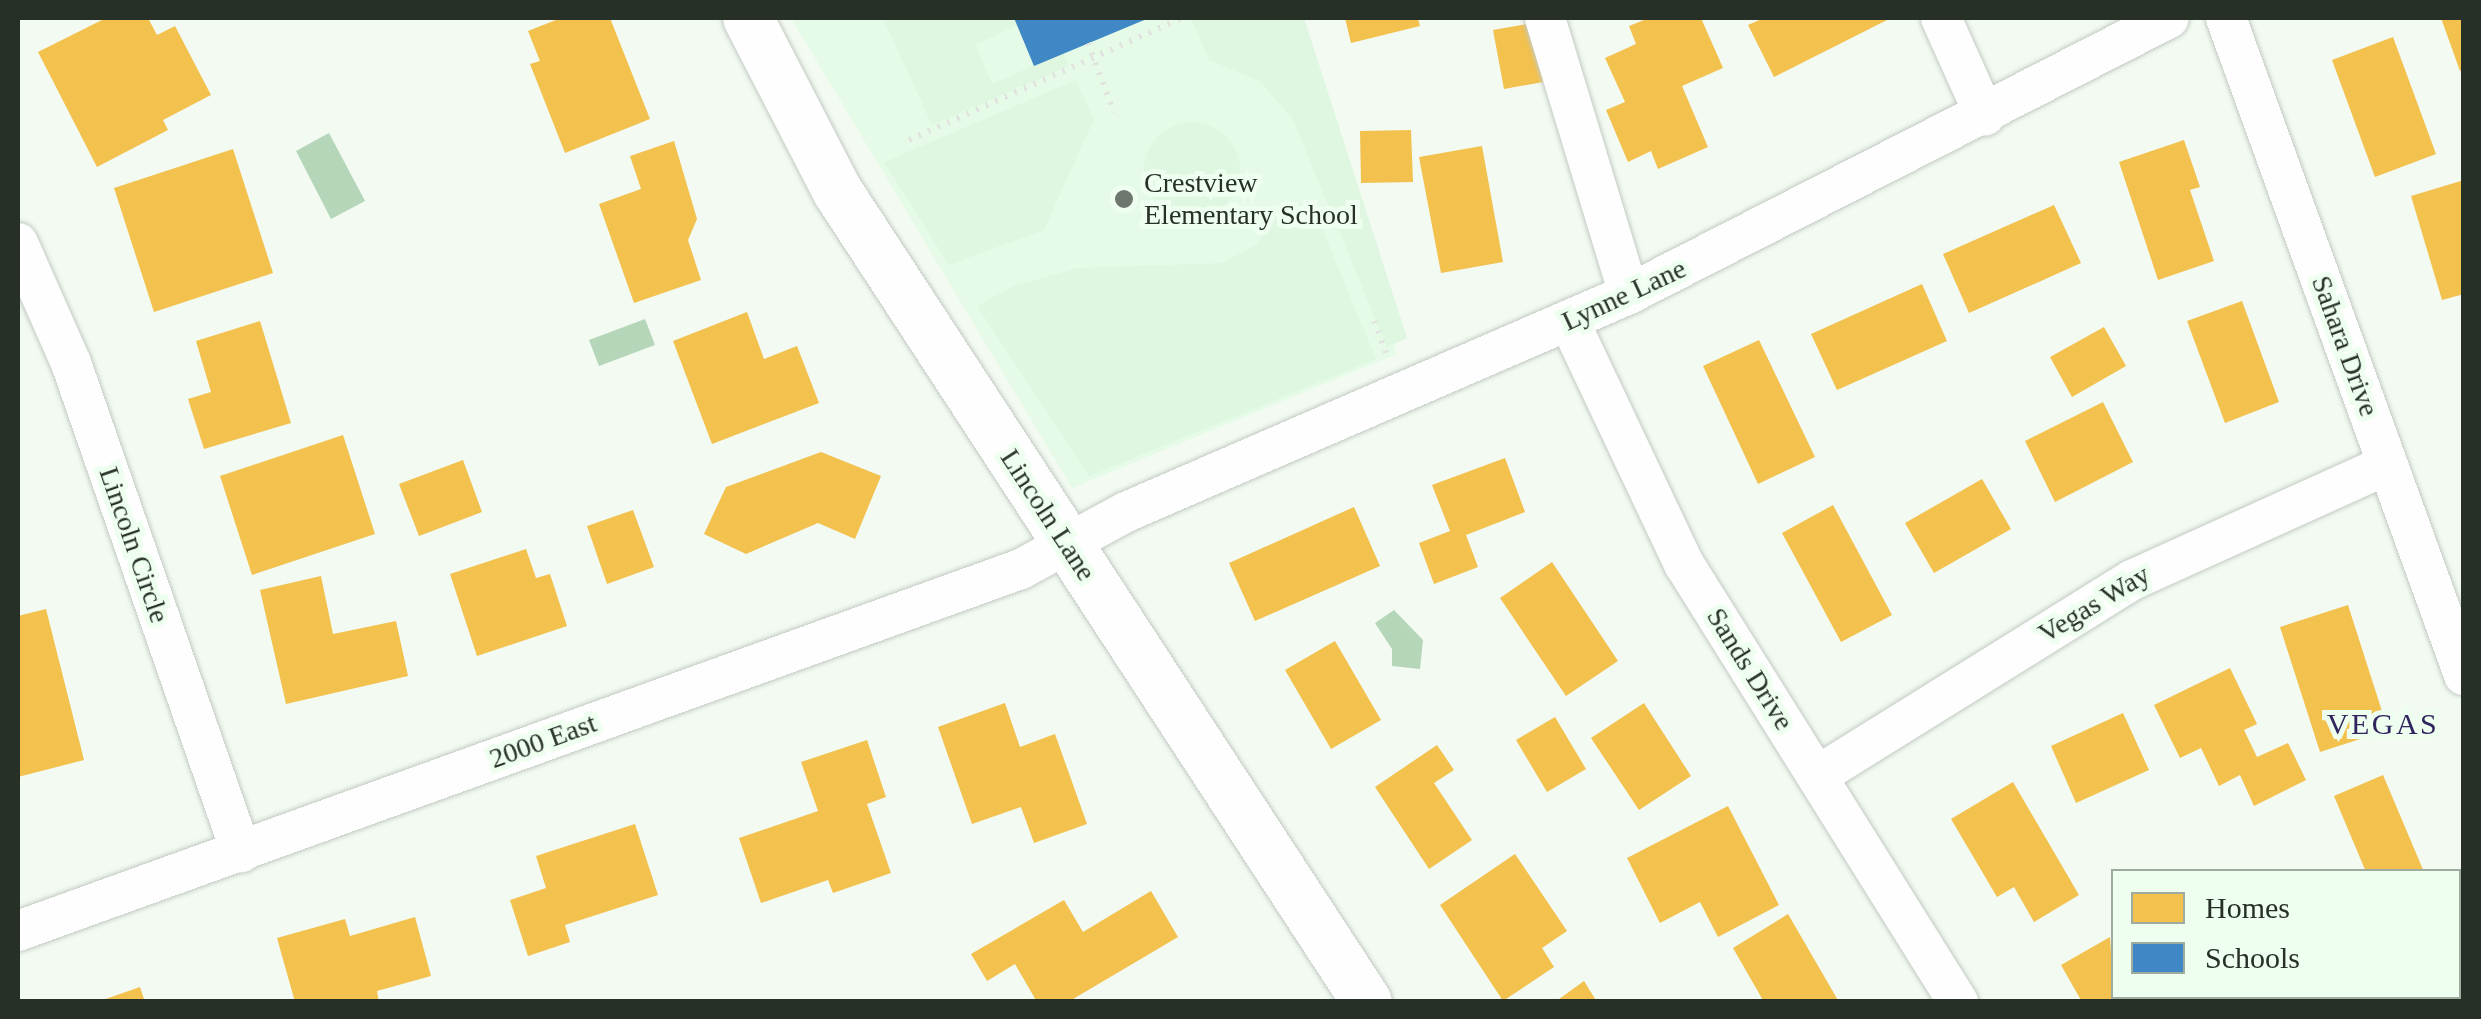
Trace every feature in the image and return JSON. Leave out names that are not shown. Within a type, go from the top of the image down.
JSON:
[{"type":"street","name":"Lincoln Lane","points":[[748,18],[838,192],[1367,1002]]},
{"type":"street","points":[[1544,18],[1629,294]]},
{"type":"street","points":[[1941,18],[1985,116]]},
{"type":"street","name":"Lynne Lane","points":[[1067,544],[1126,512],[1629,294],[1985,116],[2168,18]]},
{"type":"street","name":"Sahara Drive","points":[[2226,18],[2464,675]]},
{"type":"street","name":"Lincoln Circle","points":[[18,242],[72,363],[241,852]]},
{"type":"street","name":"Sands Drive","points":[[1570,322],[1674,546],[1958,1002]]},
{"type":"street","name":"Vegas Way","points":[[1817,776],[2132,580],[2387,465]]},
{"type":"street","name":"2000 East","points":[[18,931],[1022,569],[1067,544]]},
{"type":"path","points":[[909,140],[1182,18]]},
{"type":"path","points":[[1088,44],[1114,112]]},
{"type":"path","points":[[1374,320],[1392,364]]},
{"type":"shaded area","name":"Crestview Elementary School","points":[[791,18],[1297,18],[1397,354],[1072,488]]},
{"type":"shaded area","points":[[883,18],[1014,18],[1017,25],[976,45],[992,84],[1063,53],[1069,66],[932,125]]},
{"type":"shaded area","points":[[1191,18],[1304,18],[1407,338],[1387,347],[1292,118],[1259,81],[1209,60]]},
{"type":"shaded area","points":[[1076,80],[1094,119],[1044,230],[949,265],[884,162]]},
{"type":"shaded area","points":[[1192,122],[1210,126],[1226,136],[1236,152],[1240,170],[1236,188],[1226,204],[1210,214],[1192,218],[1174,214],[1158,204],[1148,188],[1144,170],[1148,152],[1158,136],[1174,126]]},
{"type":"shaded area","points":[[329,133],[365,201],[331,219],[296,151]]},
{"type":"shaded area","points":[[1283,210],[1316,214],[1376,359],[1089,476],[977,306],[1011,287],[1077,268],[1222,263],[1256,245]]},
{"type":"shaded area","points":[[645,319],[655,345],[599,366],[589,340]]},
{"type":"shaded area","points":[[1394,610],[1423,640],[1420,669],[1392,666],[1392,649],[1375,623]]},
{"type":"building: Homes","points":[[106,18],[148,18],[157,35],[175,26],[211,95],[163,120],[168,130],[97,167],[38,52]]},
{"type":"building: Homes","points":[[561,18],[610,18],[650,119],[565,153],[530,64],[540,61],[528,31]]},
{"type":"building: Homes","points":[[1345,18],[1418,18],[1420,26],[1351,43]]},
{"type":"building: Homes","points":[[1649,18],[1701,18],[1723,68],[1682,86],[1708,147],[1658,169],[1651,151],[1628,162],[1606,110],[1625,102],[1605,58],[1636,44],[1629,26]]},
{"type":"building: Homes","points":[[1764,18],[1891,18],[1774,77],[1748,25]]},
{"type":"building: Homes","points":[[2441,18],[2464,18],[2464,70],[2460,71]]},
{"type":"building: Homes","points":[[1539,22],[1549,81],[1504,89],[1493,30]]},
{"type":"building: Homes","points":[[2393,37],[2436,154],[2375,177],[2332,60]]},
{"type":"building: Homes","points":[[1411,130],[1413,182],[1361,183],[1360,131]]},
{"type":"building: Homes","points":[[2184,140],[2200,187],[2190,190],[2214,261],[2158,280],[2119,162]]},
{"type":"building: Homes","points":[[674,141],[697,219],[688,240],[701,280],[634,303],[599,204],[641,189],[630,156]]},
{"type":"building: Homes","points":[[1482,146],[1503,262],[1441,273],[1419,157]]},
{"type":"building: Homes","points":[[233,149],[273,273],[154,312],[114,188]]},
{"type":"building: Homes","points":[[2464,180],[2464,294],[2442,300],[2411,196]]},
{"type":"building: Homes","points":[[2054,205],[2081,263],[1969,313],[1943,254]]},
{"type":"building: Homes","points":[[1922,284],[1947,341],[1837,390],[1811,334]]},
{"type":"building: Homes","points":[[2242,301],[2279,402],[2225,423],[2187,321]]},
{"type":"building: Homes","points":[[747,312],[764,359],[797,346],[819,403],[712,444],[673,341]]},
{"type":"building: Homes","points":[[260,321],[291,423],[204,449],[188,399],[211,392],[196,341]]},
{"type":"building: Homes","points":[[2104,327],[2126,366],[2072,397],[2050,357]]},
{"type":"building: Homes","points":[[1759,340],[1815,457],[1758,484],[1703,366]]},
{"type":"building: Homes","points":[[2103,402],[2133,462],[2055,502],[2025,441]]},
{"type":"building: Homes","points":[[343,435],[375,534],[252,575],[220,476]]},
{"type":"building: Homes","points":[[821,452],[881,476],[855,539],[818,523],[746,554],[704,534],[726,487]]},
{"type":"building: Homes","points":[[1505,458],[1525,512],[1466,535],[1478,567],[1434,584],[1419,543],[1450,531],[1432,485]]},
{"type":"building: Homes","points":[[463,460],[482,512],[419,536],[399,484]]},
{"type":"building: Homes","points":[[1982,479],[2011,529],[1934,573],[1905,523]]},
{"type":"building: Homes","points":[[1833,505],[1892,615],[1841,642],[1782,533]]},
{"type":"building: Homes","points":[[1354,507],[1380,566],[1255,621],[1229,563]]},
{"type":"building: Homes","points":[[633,510],[654,567],[607,584],[587,526]]},
{"type":"building: Homes","points":[[526,549],[536,578],[550,574],[567,626],[477,656],[450,574]]},
{"type":"building: Homes","points":[[1552,562],[1618,661],[1566,696],[1500,598]]},
{"type":"building: Homes","points":[[321,576],[333,634],[396,621],[408,676],[286,704],[260,590]]},
{"type":"building: Homes","points":[[2348,605],[2388,730],[2320,752],[2280,627]]},
{"type":"building: Homes","points":[[46,609],[84,760],[18,777],[18,616]]},
{"type":"building: Homes","points":[[1335,641],[1381,720],[1331,749],[1285,670]]},
{"type":"building: Homes","points":[[2230,668],[2257,724],[2244,730],[2257,757],[2288,743],[2306,780],[2254,806],[2240,775],[2219,786],[2201,748],[2180,758],[2154,705]]},
{"type":"building: Homes","points":[[1005,703],[1020,747],[1055,734],[1087,824],[1034,843],[1021,807],[972,824],[938,727]]},
{"type":"building: Homes","points":[[1644,703],[1691,776],[1639,810],[1591,738]]},
{"type":"building: Homes","points":[[2123,713],[2149,770],[2076,803],[2051,746]]},
{"type":"building: Homes","points":[[1555,717],[1586,769],[1547,792],[1516,740]]},
{"type":"building: Homes","points":[[867,740],[886,797],[867,804],[891,873],[833,893],[828,880],[761,903],[739,838],[818,811],[801,762]]},
{"type":"building: Homes","points":[[1437,745],[1454,770],[1434,783],[1472,840],[1429,869],[1375,787]]},
{"type":"building: Homes","points":[[2383,775],[2423,869],[2365,869],[2334,796]]},
{"type":"building: Homes","points":[[2013,782],[2079,895],[2034,922],[2014,887],[1997,897],[1951,819]]},
{"type":"building: Homes","points":[[1728,806],[1779,905],[1718,937],[1700,902],[1660,923],[1627,858]]},
{"type":"building: Homes","points":[[635,824],[658,895],[565,925],[570,942],[528,956],[510,900],[546,888],[536,856]]},
{"type":"building: Homes","points":[[1515,854],[1567,931],[1542,948],[1554,967],[1503,1001],[1440,905]]},
{"type":"building: Homes","points":[[1151,891],[1178,937],[1068,1002],[1037,1002],[1015,964],[987,981],[971,954],[1064,900],[1083,932]]},
{"type":"building: Homes","points":[[1788,914],[1839,1002],[1764,1002],[1733,948]]},
{"type":"building: Homes","points":[[415,917],[431,976],[377,991],[379,1002],[295,1002],[277,938],[345,919],[350,936]]},
{"type":"building: Homes","points":[[2110,937],[2111,999],[2148,1002],[2082,1002],[2061,965]]},
{"type":"building: Homes","points":[[1584,981],[1597,1002],[1555,1002]]},
{"type":"building: Homes","points":[[140,987],[145,1002],[100,1002],[100,1001]]},
{"type":"building: Schools","points":[[1014,18],[1149,18],[1034,66]]},
{"type":"place","name":"Crestview Elementary School","points":[[1124,199]]},
{"type":"district","name":"VEGAS","points":[[2383,724]]}]
